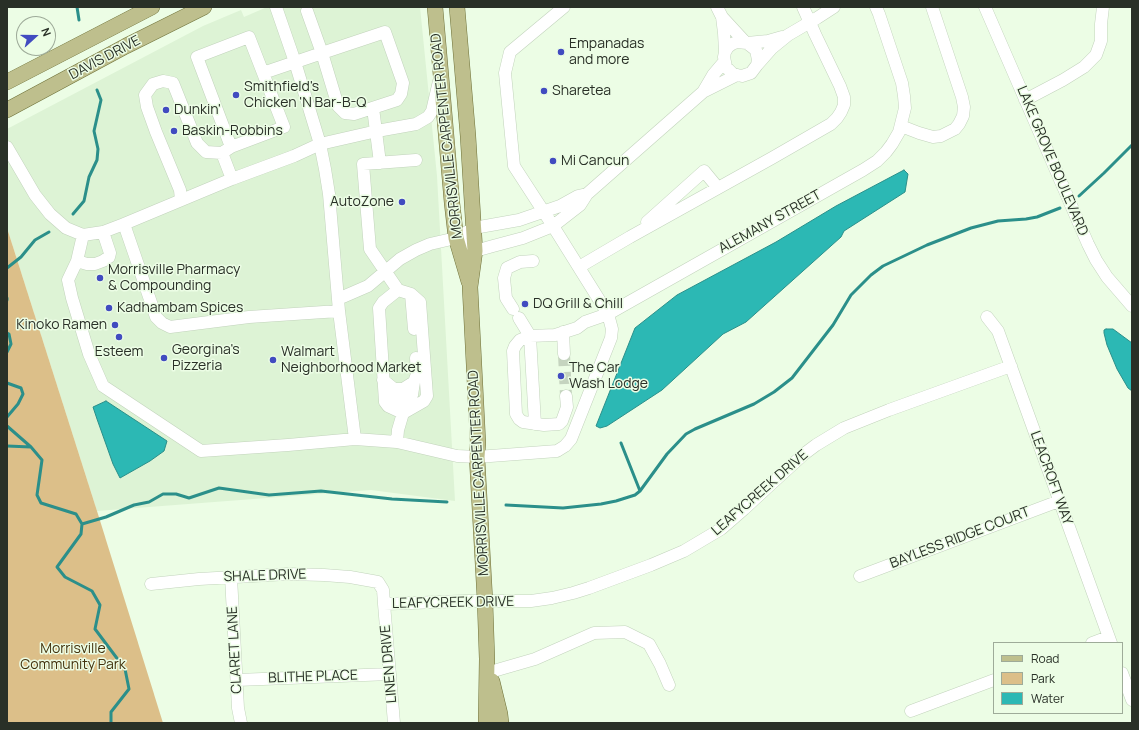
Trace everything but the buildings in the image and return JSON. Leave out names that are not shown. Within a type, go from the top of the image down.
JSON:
[{"type":"main road","name":"DAVIS DRIVE","points":[[7,82],[152,7]]},
{"type":"main road","name":"DAVIS DRIVE","points":[[7,110],[126,46],[204,7]]},
{"type":"main road","name":"MORRISVILLE CARPENTER ROAD","points":[[434,7],[456,238],[470,286]]},
{"type":"main road","name":"MORRISVILLE CARPENTER ROAD","points":[[457,7],[468,136],[475,251],[470,286],[488,666],[486,723]]},
{"type":"main road","name":"MORRISVILLE CARPENTER ROAD","points":[[488,666],[501,723]]},
{"type":"street","points":[[276,7],[295,62],[320,144],[329,194],[339,305],[355,439]]},
{"type":"street","points":[[83,235],[77,261],[68,280],[89,354],[103,386],[201,451],[355,439],[397,442],[457,456],[477,457],[557,451],[565,446],[571,439],[611,338],[612,329],[608,314],[514,166],[505,73],[510,52],[564,7]]},
{"type":"street","points":[[579,267],[630,236],[831,124],[837,118],[844,105],[844,97],[803,7]]},
{"type":"street","points":[[703,92],[725,57],[728,47],[732,44],[737,42],[768,41],[788,34],[834,7]]},
{"type":"street","name":"ALEMANY STREET","points":[[530,336],[555,335],[577,328],[586,322],[608,314],[877,161],[886,152],[896,138],[901,126],[905,108],[902,83],[876,7]]},
{"type":"street","points":[[901,126],[919,133],[941,136],[955,129],[963,116],[964,107],[962,97],[932,7]]},
{"type":"street","name":"LAKE GROVE BOULEVARD","points":[[985,7],[1088,244],[1107,277],[1132,306]]},
{"type":"street","points":[[1025,100],[1084,67],[1096,55],[1101,41],[1103,7]]},
{"type":"street","points":[[263,73],[295,62],[322,53],[385,32],[403,83],[401,94],[397,100],[354,114],[345,113],[338,106],[322,53],[307,11]]},
{"type":"street","points":[[720,12],[746,42],[756,50],[758,60],[757,65]]},
{"type":"street","points":[[720,12],[728,71],[737,76]]},
{"type":"street","points":[[456,238],[475,251],[523,238],[553,226],[580,205],[588,194],[703,92],[737,76],[751,73],[772,48],[788,34]]},
{"type":"street","points":[[181,200],[180,190],[147,108],[145,95],[153,84],[162,81],[172,83],[197,143],[206,152],[227,150],[284,127],[249,37],[197,57],[227,150],[232,179]]},
{"type":"street","points":[[7,147],[35,195],[50,214],[66,228],[83,235],[103,232],[232,179],[294,156],[320,144],[416,124],[428,117],[432,111],[440,72]]},
{"type":"street","points":[[373,108],[380,163]]},
{"type":"street","points":[[397,442],[398,430],[403,413],[424,401],[427,396],[420,302],[411,294],[398,290],[370,249],[363,164],[416,160]]},
{"type":"street","points":[[630,236],[704,171],[718,188]]},
{"type":"street","points":[[124,224],[156,317],[162,323],[170,327],[339,305],[368,286],[400,259],[416,250],[430,244],[456,238],[474,228],[519,220],[544,212],[560,206],[578,196],[588,194]]},
{"type":"street","points":[[77,261],[87,264],[95,264],[103,262],[108,257],[110,253],[103,232]]},
{"type":"street","points":[[533,261],[520,262],[507,268],[504,278],[506,298],[530,336],[535,424]]},
{"type":"street","points":[[398,290],[383,302],[379,308],[385,402],[388,406],[403,413]]},
{"type":"street","points":[[384,386],[394,389],[403,389],[414,382],[417,374],[411,294]]},
{"type":"street","name":"LEACROFT WAY","points":[[987,317],[998,331],[1109,640]]},
{"type":"street","points":[[562,332],[564,354]]},
{"type":"street","points":[[530,336],[520,340],[515,346],[513,352],[516,414],[519,419],[524,422],[544,425],[559,424],[562,421],[567,407],[566,396]]},
{"type":"street","name":"LEAFYCREEK DRIVE","points":[[384,604],[531,601],[573,593],[599,585],[669,558],[721,529],[804,454],[835,434],[865,419],[1011,366]]},
{"type":"street","name":"BAYLESS RIDGE COURT","points":[[860,576],[1059,501]]},
{"type":"street","name":"SHALE DRIVE","points":[[151,584],[288,574],[350,577],[378,582]]},
{"type":"street","name":"CLARET LANE","points":[[231,577],[236,680],[238,708],[241,723]]},
{"type":"street","name":"LINEN DRIVE","points":[[378,582],[383,590],[394,723]]},
{"type":"street","points":[[488,666],[535,659],[594,634],[624,632],[649,644],[669,685]]},
{"type":"street","points":[[1098,642],[1109,640]]},
{"type":"street","name":"BLITHE PLACE","points":[[236,680],[390,674]]},
{"type":"street","points":[[1123,676],[1132,700]]},
{"type":"street","points":[[911,711],[993,680]]},
{"type":"shaded area","points":[[267,7],[420,7],[437,176],[455,501],[371,490],[97,511],[7,228],[7,129],[203,26],[241,10],[244,17]]},
{"type":"green space","name":"Morrisville Community Park","points":[[7,228],[97,511],[163,723],[7,723]]},
{"type":"water","points":[[904,170],[908,174],[905,192],[844,231],[841,237],[746,322],[723,334],[662,390],[607,426],[600,428],[596,426],[635,328],[677,295],[776,242],[836,206]]},
{"type":"water","points":[[1113,329],[1132,343],[1132,391],[1128,388],[1117,369],[1107,345],[1104,333],[1104,330]]},
{"type":"water","points":[[106,401],[167,441],[164,451],[150,461],[120,478],[113,464],[93,407]]},
{"type":"waterway","points":[[77,7],[79,20]]},
{"type":"waterway","points":[[73,214],[84,201],[89,177],[97,160],[98,149],[94,131],[101,100],[97,90]]},
{"type":"waterway","points":[[1079,196],[1132,145]]},
{"type":"waterway","points":[[506,505],[563,508],[601,504],[635,495],[640,491],[667,454],[686,434],[754,404],[774,392],[792,378],[833,325],[851,295],[871,275],[883,266],[927,245],[971,228],[998,221],[1037,217],[1060,208]]},
{"type":"waterway","points":[[7,268],[21,257],[35,240],[49,232]]},
{"type":"waterway","points":[[7,333],[9,334],[11,344],[7,352]]},
{"type":"waterway","points":[[7,383],[21,388],[23,394],[18,404],[7,417]]},
{"type":"waterway","points":[[7,426],[31,447]]},
{"type":"waterway","points":[[621,443],[640,491]]},
{"type":"waterway","points":[[7,446],[31,447],[42,460],[37,495],[41,503],[76,514],[82,524],[81,534],[57,567],[65,577],[92,591],[100,605],[95,629],[125,669],[129,689],[111,712],[111,723]]},
{"type":"waterway","points":[[82,524],[106,517],[134,505],[149,502],[163,494],[176,494],[189,498],[219,488],[269,495],[321,491],[392,499],[447,502]]},
{"type":"tunnel","points":[[564,354],[566,396]]},
{"type":"place","name":"Empanadas and more","points":[[561,52]]},
{"type":"place","name":"Sharetea","points":[[544,91]]},
{"type":"place","name":"Smithfield's Chicken 'N Bar-B-Q","points":[[236,95]]},
{"type":"place","name":"Dunkin'","points":[[166,110]]},
{"type":"place","name":"Baskin-Robbins","points":[[174,131]]},
{"type":"place","name":"Mi Cancun","points":[[553,161]]},
{"type":"place","name":"AutoZone","points":[[402,202]]},
{"type":"place","name":"Morrisville Pharmacy & Compounding","points":[[100,278]]},
{"type":"place","name":"DQ Grill & Chill","points":[[525,304]]},
{"type":"place","name":"Kadhambam Spices","points":[[109,308]]},
{"type":"place","name":"Kinoko Ramen","points":[[115,325]]},
{"type":"place","name":"Esteem","points":[[119,337]]},
{"type":"place","name":"Georgina's Pizzeria","points":[[164,358]]},
{"type":"place","name":"Walmart Neighborhood Market","points":[[273,360]]},
{"type":"place","name":"The Car Wash Lodge","points":[[561,376]]}]
